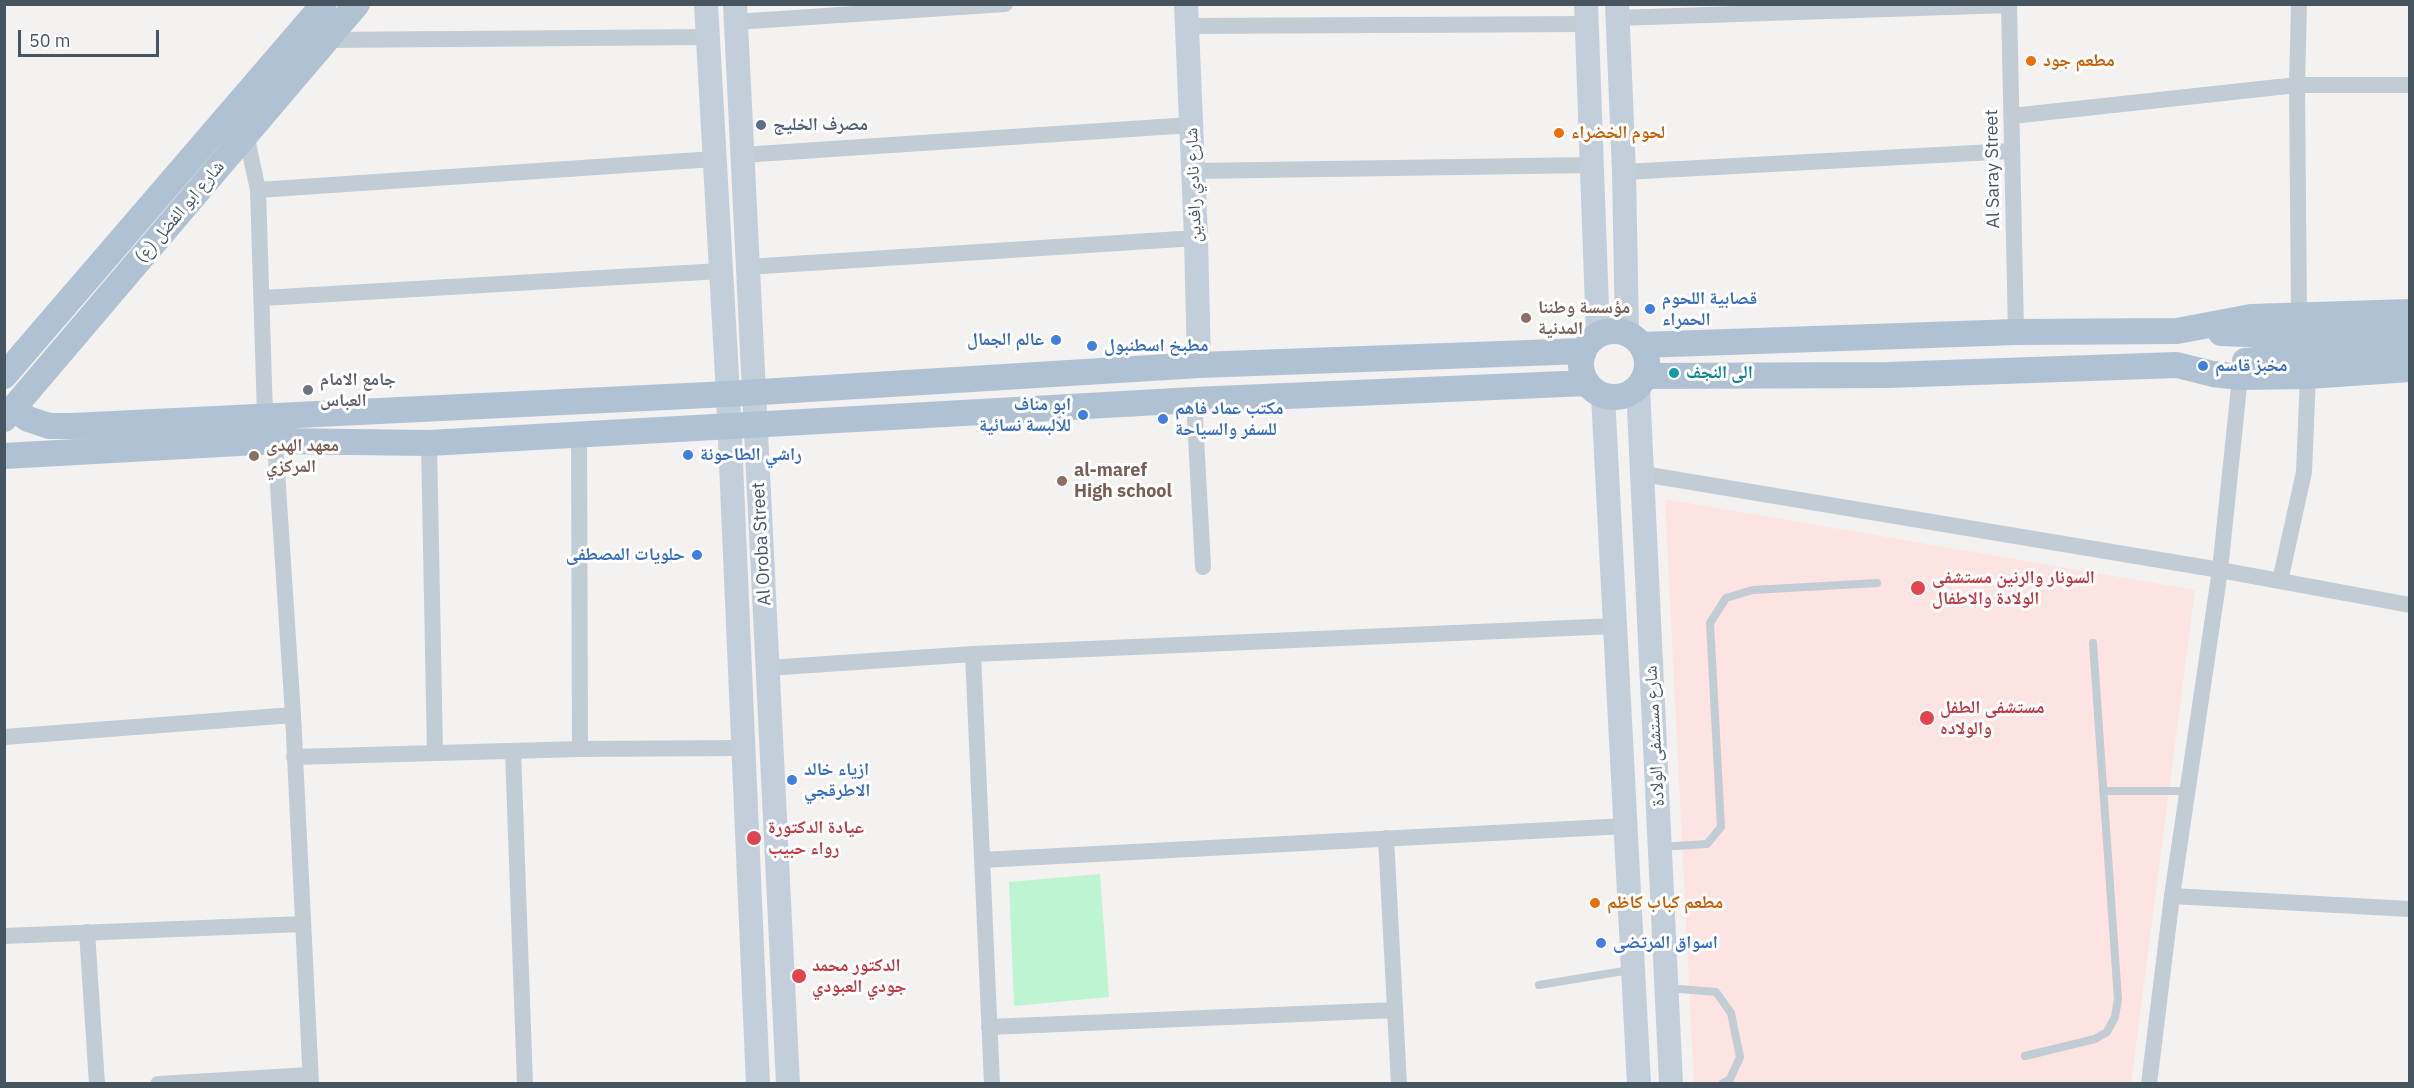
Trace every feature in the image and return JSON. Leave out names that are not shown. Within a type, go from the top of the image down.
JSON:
[{"type":"main road","name":"شارع ابو الفضل (ع)","points":[[4,376],[324,4]]},
{"type":"main road","name":"شارع ابو الفضل (ع)","points":[[9,414],[357,4]]},
{"type":"main road","name":"Al Oroba Street","points":[[706,4],[728,394],[758,1083]]},
{"type":"main road","points":[[1617,11],[1634,338],[1645,351],[1642,382]]},
{"type":"main road","name":"Al Oroba Street","points":[[735,13],[788,1083]]},
{"type":"main road","points":[[1586,14],[1593,165],[1591,343],[1581,365],[1595,389]]},
{"type":"main road","name":"شارع نادي رافدين","points":[[1186,15],[1199,365]]},
{"type":"main road","points":[[2296,325],[2409,312]]},
{"type":"main road","points":[[9,414],[49,426],[728,394],[1591,343],[1610,331],[1634,338],[2177,332],[2251,317],[2296,325],[2409,331]]},
{"type":"main road","points":[[2177,365],[2213,374],[2240,377],[2409,352]]},
{"type":"main road","points":[[4,456],[275,441],[429,443],[1194,400],[1595,389],[1619,397],[1642,382],[2177,365],[2409,369]]},
{"type":"main road","name":"شارع مستشفى الولادة","points":[[1642,382],[1643,474],[1671,1083]]},
{"type":"main road","name":"شارع مستشفى الولادة","points":[[1595,389],[1615,626],[1639,1083]]},
{"type":"main road","points":[[1636,1028],[1669,1030]]},
{"type":"street","points":[[735,13],[1005,4]]},
{"type":"street","points":[[2296,325],[2299,4]]},
{"type":"street","points":[[1617,11],[2009,5]]},
{"type":"street","name":"Al Saray Street","points":[[2009,5],[2016,332]]},
{"type":"street","points":[[1186,15],[1586,14]]},
{"type":"street","points":[[326,40],[709,37]]},
{"type":"street","points":[[2012,116],[2297,85],[2409,85]]},
{"type":"street","points":[[742,155],[1191,124]]},
{"type":"street","points":[[246,134],[258,190],[266,415]]},
{"type":"street","points":[[1624,172],[2012,151]]},
{"type":"street","points":[[258,190],[714,159]]},
{"type":"street","points":[[1193,171],[1593,165]]},
{"type":"street","points":[[747,267],[1196,238]]},
{"type":"street","points":[[263,298],[720,271]]},
{"type":"street","points":[[2280,581],[2304,472],[2309,367]]},
{"type":"street","points":[[2149,1083],[2172,896],[2220,570],[2240,377]]},
{"type":"street","points":[[1194,400],[1203,567]]},
{"type":"street","points":[[579,433],[580,749]]},
{"type":"street","points":[[158,1083],[310,1079],[293,715],[275,441]]},
{"type":"street","points":[[429,443],[435,753]]},
{"type":"street","points":[[1643,474],[2220,570],[2409,605]]},
{"type":"street","points":[[768,668],[973,654],[1615,626]]},
{"type":"street","points":[[973,654],[992,1083]]},
{"type":"street","points":[[4,737],[293,715]]},
{"type":"street","points":[[294,757],[580,749],[743,748]]},
{"type":"street","points":[[513,751],[525,1083]]},
{"type":"street","points":[[982,860],[1626,826]]},
{"type":"street","points":[[1386,838],[1399,1083]]},
{"type":"street","points":[[2172,896],[2409,909]]},
{"type":"street","points":[[4,936],[302,924]]},
{"type":"street","points":[[87,932],[97,1083]]},
{"type":"street","points":[[989,1027],[1395,1010]]},
{"type":"lane","points":[[1660,847],[1707,844],[1721,827],[1710,623],[1726,598],[1753,590],[1877,583]]},
{"type":"lane","points":[[2025,1056],[2095,1040],[2107,1032],[2115,1017],[2118,999],[2093,643]]},
{"type":"lane","points":[[2103,791],[2187,791]]},
{"type":"lane","points":[[1539,986],[1634,969]]},
{"type":"lane","points":[[1667,988],[1716,992],[1731,1013],[1740,1058],[1730,1079],[1722,1083]]},
{"type":"shaded area","name":"مستشفى الطفل والولاده","points":[[1665,499],[2195,590],[2131,1083],[1694,1083]]},
{"type":"green space","points":[[1100,874],[1109,997],[1014,1006],[1009,882]]},
{"type":"place","name":"مطعم جود","points":[[2031,61]]},
{"type":"place","name":"مصرف الخليج","points":[[761,125]]},
{"type":"place","name":"لحوم الخضراء","points":[[1559,133]]},
{"type":"place","name":"قصابية اللحوم الحمراء","points":[[1650,309]]},
{"type":"place","name":"مؤسسة وطننا المدنية","points":[[1526,318]]},
{"type":"place","name":"عالم الجمال","points":[[1056,340]]},
{"type":"place","name":"مطبخ اسطنبول","points":[[1092,346]]},
{"type":"place","name":"مخبز قاسم","points":[[2203,366]]},
{"type":"place","name":"الى النجف","points":[[1674,373]]},
{"type":"place","name":"جامع الامام العباس","points":[[308,390]]},
{"type":"place","name":"ابو مناف للالبسة نسائية","points":[[1083,415]]},
{"type":"place","name":"مكتب عماد فاهم للسفر والسياحة","points":[[1163,419]]},
{"type":"place","name":"راشي الطاحونة","points":[[688,455]]},
{"type":"place","name":"معهد الهدى المركزي","points":[[254,456]]},
{"type":"place","name":"al-maref High school","points":[[1062,481]]},
{"type":"place","name":"حلويات المصطفى","points":[[697,555]]},
{"type":"place","name":"السونار والرنين مستشفى الولادة والاطفال","points":[[1918,588]]},
{"type":"place","name":"مستشفى الطفل والولاده","points":[[1927,718]]},
{"type":"place","name":"ازياء خالد الاطرقجي","points":[[792,780]]},
{"type":"place","name":"عيادة الدكتورة رواء حبيب","points":[[754,838]]},
{"type":"place","name":"مطعم كباب كاظم","points":[[1595,903]]},
{"type":"place","name":"اسواق المرتضى","points":[[1601,943]]},
{"type":"place","name":"الدكتور محمد جودي العبودي","points":[[799,976]]}]
